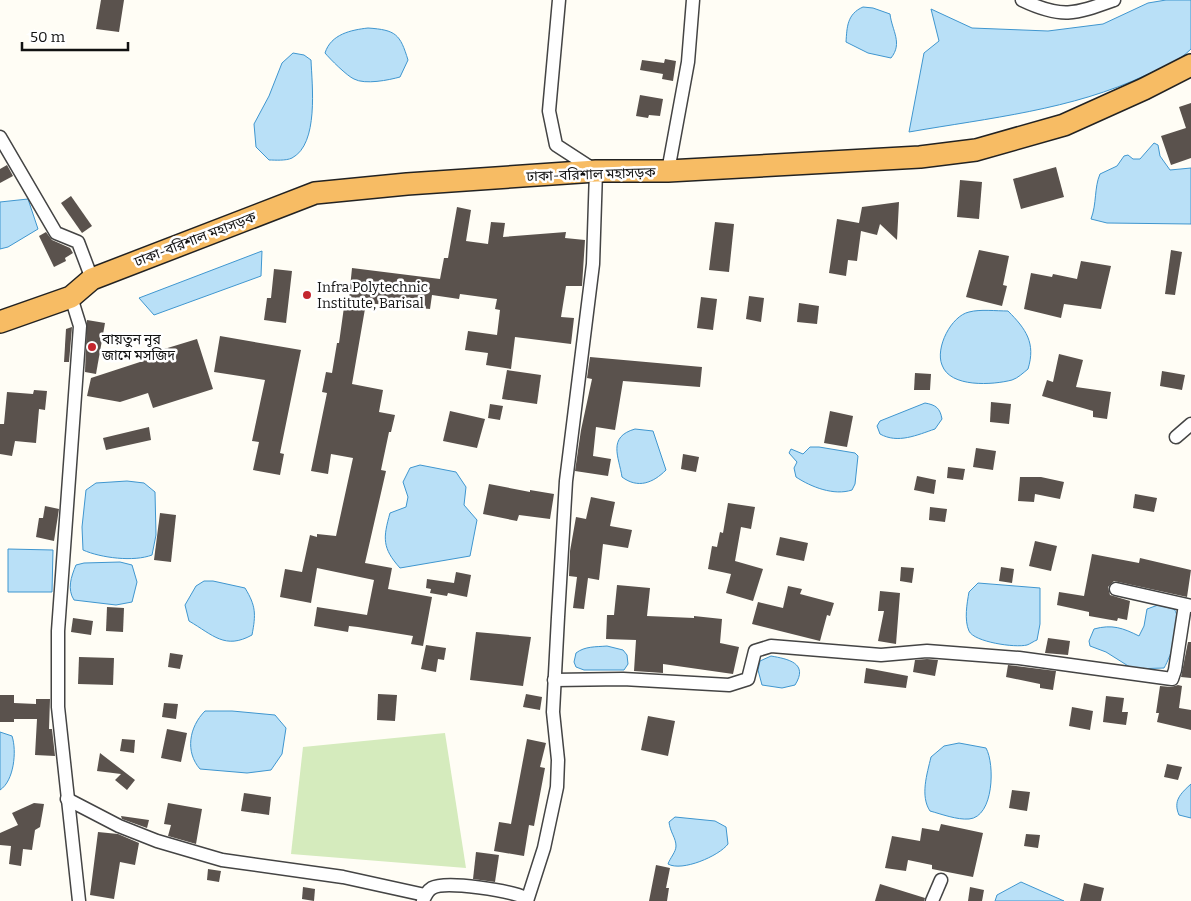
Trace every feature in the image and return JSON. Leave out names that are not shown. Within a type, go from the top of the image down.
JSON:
[{"type":"highway","name":"ঢাকা-বরিশাল মহাসড়ক","points":[[0,322],[71,297],[92,279],[315,193],[406,184],[596,171],[668,171],[920,157],[976,150],[1064,125],[1144,90],[1191,65]]},
{"type":"street","points":[[67,799],[119,826],[157,841],[222,860],[344,877],[424,898],[433,888],[448,885],[490,890],[526,900],[544,848],[557,787],[558,760],[553,712],[566,481],[593,264],[596,171],[556,145],[549,111],[559,0]]},
{"type":"street","points":[[668,171],[688,62],[694,0]]},
{"type":"street","points":[[1022,0],[1042,10],[1066,14],[1114,0]]},
{"type":"street","points":[[0,137],[56,233],[78,242],[92,279]]},
{"type":"street","points":[[71,297],[80,326],[58,631],[58,707],[79,901]]},
{"type":"street","points":[[1176,437],[1191,424]]},
{"type":"street","points":[[554,680],[623,679],[729,685],[748,679],[755,651],[772,646],[881,655],[927,651],[1019,658],[1172,679],[1188,606],[1116,589]]},
{"type":"street","points":[[932,901],[940,880]]},
{"type":"green space","points":[[445,733],[466,868],[291,854],[303,747]]},
{"type":"water","points":[[1166,0],[1191,0],[1191,49],[1181,58],[1170,64],[1118,87],[1060,105],[909,132],[924,53],[939,41],[931,9],[972,28],[1048,31],[1103,24],[1148,3]]},
{"type":"water","points":[[863,7],[873,8],[890,14],[896,37],[896,47],[891,58],[868,53],[846,42],[851,17]]},
{"type":"water","points":[[368,28],[391,32],[399,39],[408,60],[400,77],[377,81],[359,81],[347,75],[325,53],[332,41],[342,34]]},
{"type":"water","points":[[293,53],[304,55],[311,60],[313,98],[310,127],[301,151],[292,158],[269,160],[256,147],[254,124],[269,96],[282,63]]},
{"type":"water","points":[[1154,143],[1158,145],[1160,156],[1170,170],[1191,168],[1191,224],[1107,223],[1091,219],[1100,174],[1117,166],[1124,156],[1128,155],[1133,159],[1140,159]]},
{"type":"water","points":[[28,199],[38,229],[8,247],[0,249],[0,202]]},
{"type":"water","points":[[262,251],[261,276],[154,315],[139,298]]},
{"type":"water","points":[[973,311],[1008,311],[1020,324],[1028,337],[1031,352],[1028,369],[1012,380],[984,384],[963,381],[954,378],[947,372],[940,358],[941,350],[946,334],[956,320],[962,315]]},
{"type":"water","points":[[925,403],[935,406],[940,412],[942,419],[935,429],[901,438],[887,437],[880,434],[877,426],[880,421]]},
{"type":"water","points":[[635,429],[653,431],[666,470],[656,478],[645,483],[634,483],[622,477],[617,455],[618,442],[621,437]]},
{"type":"water","points":[[810,447],[855,453],[858,456],[855,484],[852,490],[838,492],[823,490],[796,477],[794,468],[797,462],[789,453],[791,449],[803,454]]},
{"type":"water","points":[[420,465],[456,472],[466,487],[464,505],[477,520],[470,556],[400,568],[387,548],[386,529],[390,513],[406,507],[408,497],[403,482],[410,468]]},
{"type":"water","points":[[127,481],[144,483],[155,492],[156,535],[152,555],[127,559],[99,555],[83,550],[82,527],[86,490],[96,483]]},
{"type":"water","points":[[8,549],[53,550],[52,592],[8,592]]},
{"type":"water","points":[[120,562],[132,565],[137,582],[132,602],[116,605],[74,600],[70,587],[71,578],[76,565]]},
{"type":"water","points":[[204,581],[213,581],[245,588],[254,610],[252,635],[243,639],[227,641],[212,636],[189,621],[185,605],[196,586]]},
{"type":"water","points":[[978,583],[1040,588],[1040,624],[1037,640],[1027,645],[1014,646],[986,641],[972,635],[967,627],[967,606],[969,592]]},
{"type":"water","points":[[1158,605],[1174,609],[1178,622],[1173,647],[1164,668],[1133,669],[1106,652],[1090,646],[1089,641],[1094,629],[1117,628],[1139,636],[1144,626],[1147,609]]},
{"type":"water","points":[[607,646],[623,650],[627,655],[628,664],[624,670],[584,670],[576,667],[574,662],[576,653],[587,648]]},
{"type":"water","points":[[771,656],[795,663],[800,672],[795,685],[782,688],[762,685],[758,670],[760,661]]},
{"type":"water","points":[[205,711],[232,711],[275,715],[286,728],[282,754],[271,770],[247,773],[200,769],[192,755],[191,740],[195,724]]},
{"type":"water","points":[[0,732],[12,736],[14,757],[11,773],[5,786],[0,790]]},
{"type":"water","points":[[959,743],[986,748],[991,766],[988,800],[977,816],[969,819],[954,818],[930,811],[925,799],[925,785],[931,757],[944,746]]},
{"type":"water","points":[[1191,784],[1191,818],[1179,815],[1177,802]]},
{"type":"water","points":[[675,817],[715,821],[726,827],[728,844],[709,858],[691,864],[674,866],[668,864],[676,848],[669,822]]},
{"type":"water","points":[[1021,882],[1064,901],[995,901],[997,895]]},
{"type":"building","points":[[101,0],[124,0],[119,32],[96,29]]},
{"type":"building","points":[[665,59],[676,61],[673,81],[662,79],[663,74],[640,70],[642,60],[664,63]]},
{"type":"building","points":[[640,95],[663,99],[660,116],[649,115],[648,118],[636,116]]},
{"type":"building","points":[[1191,103],[1191,158],[1171,165],[1161,136],[1186,128],[1179,107]]},
{"type":"building","points":[[7,165],[13,176],[0,183],[0,169]]},
{"type":"building","points":[[1056,167],[1064,197],[1021,209],[1013,179]]},
{"type":"building","points":[[960,180],[982,182],[979,219],[957,217]]},
{"type":"building","points":[[71,196],[92,226],[82,233],[61,203]]},
{"type":"building","points":[[899,202],[897,240],[880,224],[877,235],[861,231],[857,261],[848,260],[846,276],[829,273],[837,219],[859,223],[862,207]]},
{"type":"building","points":[[457,207],[471,210],[466,241],[488,244],[491,222],[505,223],[503,237],[566,232],[565,238],[585,240],[582,286],[566,286],[561,317],[574,318],[571,344],[515,337],[511,369],[486,365],[488,353],[465,350],[468,331],[497,335],[500,310],[495,309],[497,299],[460,294],[459,299],[432,295],[430,309],[366,303],[352,384],[383,390],[379,412],[395,415],[391,432],[389,432],[381,470],[386,471],[365,563],[392,568],[388,589],[432,597],[423,646],[411,644],[413,636],[349,626],[348,632],[314,626],[317,607],[367,615],[374,580],[317,568],[311,603],[280,597],[285,569],[302,572],[310,535],[317,537],[317,534],[336,536],[353,458],[331,454],[328,474],[311,471],[327,393],[322,392],[326,372],[332,373],[337,343],[339,343],[344,307],[348,308],[352,268],[440,279],[444,258],[448,258]]},
{"type":"building","points":[[715,222],[734,224],[729,272],[709,270]]},
{"type":"building","points":[[46,232],[52,240],[70,248],[73,253],[65,258],[66,261],[54,267],[39,236]]},
{"type":"building","points":[[979,250],[1009,256],[1003,285],[1007,286],[1002,306],[966,297]]},
{"type":"building","points":[[1171,250],[1182,252],[1175,295],[1165,294]]},
{"type":"building","points":[[1081,261],[1111,266],[1101,309],[1064,304],[1061,318],[1024,309],[1031,273],[1052,277],[1053,274],[1077,279]]},
{"type":"building","points":[[274,269],[292,271],[286,323],[264,320],[267,298],[271,298]]},
{"type":"building","points":[[749,296],[764,298],[761,322],[746,319]]},
{"type":"building","points":[[701,297],[717,299],[713,330],[697,328]]},
{"type":"building","points":[[799,303],[819,306],[817,324],[797,322]]},
{"type":"building","name":"বায়তুন নূর জামে মসজিদ","points":[[87,320],[105,323],[96,374],[85,372]]},
{"type":"building","points":[[72,327],[69,362],[64,362],[66,329]]},
{"type":"building","points":[[220,336],[301,350],[280,453],[284,454],[280,475],[253,470],[259,442],[252,441],[265,380],[214,372]]},
{"type":"building","points":[[197,339],[213,389],[153,408],[148,393],[120,402],[87,396],[91,378],[140,362],[138,357]]},
{"type":"building","points":[[1059,354],[1083,360],[1076,387],[1111,392],[1107,419],[1093,417],[1093,411],[1042,396],[1047,380],[1053,382]]},
{"type":"building","points":[[590,357],[702,367],[700,387],[623,381],[615,430],[596,427],[593,456],[611,459],[608,476],[575,471],[581,430],[592,379],[587,378]]},
{"type":"building","points":[[507,370],[541,375],[537,404],[502,399]]},
{"type":"building","points":[[1162,371],[1185,375],[1182,390],[1160,386]]},
{"type":"building","points":[[915,373],[931,374],[930,390],[914,390]]},
{"type":"building","points":[[34,390],[47,391],[45,410],[39,409],[36,443],[15,441],[12,456],[0,454],[0,424],[4,424],[7,392],[33,394]]},
{"type":"building","points":[[991,402],[1011,404],[1009,424],[990,422]]},
{"type":"building","points":[[490,404],[503,406],[500,420],[488,418]]},
{"type":"building","points":[[450,411],[485,419],[477,448],[443,441]]},
{"type":"building","points":[[830,411],[853,416],[847,447],[824,443]]},
{"type":"building","points":[[149,427],[151,440],[106,450],[103,438]]},
{"type":"building","points":[[976,448],[996,451],[993,470],[973,467]]},
{"type":"building","points":[[683,454],[699,457],[696,472],[681,469]]},
{"type":"building","points":[[948,467],[965,469],[963,480],[947,478]]},
{"type":"building","points":[[917,476],[936,480],[934,494],[914,490]]},
{"type":"building","points":[[1020,477],[1041,477],[1064,482],[1060,499],[1035,494],[1034,502],[1018,501]]},
{"type":"building","points":[[489,484],[530,492],[530,490],[554,494],[550,519],[519,515],[517,521],[483,514]]},
{"type":"building","points":[[1135,494],[1157,498],[1154,512],[1133,508]]},
{"type":"building","points":[[591,497],[615,502],[610,526],[632,530],[628,548],[603,544],[599,580],[588,578],[584,609],[573,608],[577,577],[569,576],[570,551],[576,517],[586,519]]},
{"type":"building","points":[[728,503],[755,507],[751,529],[741,527],[735,561],[763,569],[753,601],[726,593],[731,574],[708,569],[712,546],[717,547],[720,532],[723,533]]},
{"type":"building","points":[[45,506],[59,509],[54,541],[36,537],[39,518],[43,518]]},
{"type":"building","points":[[930,507],[947,509],[945,522],[929,520]]},
{"type":"building","points":[[160,513],[176,515],[171,562],[154,560]]},
{"type":"building","points":[[780,537],[808,543],[804,561],[776,555]]},
{"type":"building","points":[[1035,541],[1057,546],[1051,571],[1029,566]]},
{"type":"building","points":[[1092,554],[1139,563],[1140,558],[1191,570],[1187,597],[1114,581],[1108,587],[1110,595],[1130,601],[1127,620],[1118,618],[1117,621],[1089,616],[1089,612],[1057,605],[1059,592],[1084,596]]},
{"type":"building","points":[[901,567],[914,568],[912,583],[900,581]]},
{"type":"building","points":[[1001,567],[1014,569],[1012,583],[999,581]]},
{"type":"building","points":[[456,572],[471,575],[467,597],[448,593],[447,596],[430,593],[431,589],[426,588],[427,579],[454,583]]},
{"type":"building","points":[[617,585],[650,588],[647,616],[694,618],[694,616],[722,619],[720,643],[739,647],[733,674],[663,664],[663,673],[634,671],[636,640],[606,639],[607,615],[614,615]]},
{"type":"building","points":[[788,586],[802,589],[800,594],[834,603],[830,616],[827,615],[820,641],[752,624],[758,602],[783,608]]},
{"type":"building","points":[[880,591],[900,593],[896,644],[878,641],[884,611],[878,611]]},
{"type":"building","points":[[107,607],[124,608],[123,632],[106,631]]},
{"type":"building","points":[[73,618],[93,621],[91,635],[71,632]]},
{"type":"building","points":[[476,632],[531,637],[523,686],[470,680]]},
{"type":"building","points":[[1048,638],[1070,641],[1068,655],[1045,653]]},
{"type":"building","points":[[1188,642],[1191,642],[1191,678],[1181,677]]},
{"type":"building","points":[[426,645],[446,648],[444,660],[438,659],[436,672],[421,669]]},
{"type":"building","points":[[170,653],[183,655],[180,669],[168,667]]},
{"type":"building","points":[[79,657],[114,658],[113,685],[78,684]]},
{"type":"building","points":[[915,660],[938,660],[935,676],[913,672]]},
{"type":"building","points":[[1008,665],[1056,671],[1053,690],[1040,688],[1040,684],[1006,677]]},
{"type":"building","points":[[866,668],[908,676],[906,688],[864,683]]},
{"type":"building","points":[[1160,686],[1171,687],[1182,686],[1179,708],[1191,710],[1191,730],[1157,722],[1159,713],[1156,713]]},
{"type":"building","points":[[378,694],[397,695],[395,721],[377,720]]},
{"type":"building","points":[[526,694],[542,697],[540,710],[523,707]]},
{"type":"building","points":[[0,695],[14,695],[14,703],[36,704],[36,699],[50,699],[49,729],[52,729],[55,756],[35,755],[37,719],[14,719],[14,722],[0,722]]},
{"type":"building","points":[[1106,696],[1124,698],[1122,712],[1128,712],[1126,725],[1103,722]]},
{"type":"building","points":[[164,703],[178,704],[176,719],[162,717]]},
{"type":"building","points":[[1072,707],[1093,711],[1090,730],[1069,726]]},
{"type":"building","points":[[648,716],[675,721],[668,756],[641,750]]},
{"type":"building","points":[[167,729],[187,733],[181,762],[161,758]]},
{"type":"building","points":[[122,739],[135,740],[134,753],[120,751]]},
{"type":"building","points":[[527,739],[546,743],[540,767],[545,768],[534,826],[529,825],[524,856],[494,851],[499,822],[511,824]]},
{"type":"building","points":[[100,753],[135,780],[127,790],[115,780],[121,774],[97,771]]},
{"type":"building","points":[[1167,764],[1182,767],[1178,780],[1164,777]]},
{"type":"building","points":[[1012,790],[1030,792],[1027,811],[1009,808]]},
{"type":"building","points":[[244,793],[271,797],[269,815],[241,811]]},
{"type":"building","points":[[34,803],[44,804],[40,827],[35,830],[32,850],[23,849],[21,866],[9,864],[11,846],[0,845],[0,833],[18,825],[12,813]]},
{"type":"building","points":[[168,803],[202,809],[196,844],[168,836],[171,825],[164,824]]},
{"type":"building","points":[[121,816],[149,820],[147,828],[122,819]]},
{"type":"building","points":[[941,824],[983,833],[973,877],[932,869],[932,865],[908,860],[906,871],[885,868],[892,836],[920,841],[922,828],[939,831]]},
{"type":"building","points":[[98,832],[118,834],[139,843],[135,865],[120,862],[114,899],[90,895]]},
{"type":"building","points":[[1026,834],[1040,835],[1038,848],[1024,846]]},
{"type":"building","points":[[476,852],[499,855],[495,882],[473,879]]},
{"type":"building","points":[[656,865],[670,868],[666,888],[669,888],[667,901],[649,901]]},
{"type":"building","points":[[208,869],[221,871],[219,882],[207,880]]},
{"type":"building","points":[[1084,883],[1104,888],[1101,901],[1080,901]]},
{"type":"building","points":[[880,884],[925,898],[924,901],[875,901]]},
{"type":"building","points":[[303,887],[315,889],[314,901],[302,899]]},
{"type":"building","points":[[970,887],[984,890],[982,901],[968,901]]},
{"type":"place","name":"Infra Polytechnic Institute, Barisal","points":[[307,295]]},
{"type":"place","name":"বায়তুন নূর জামে মসজিদ","points":[[92,347]]}]
